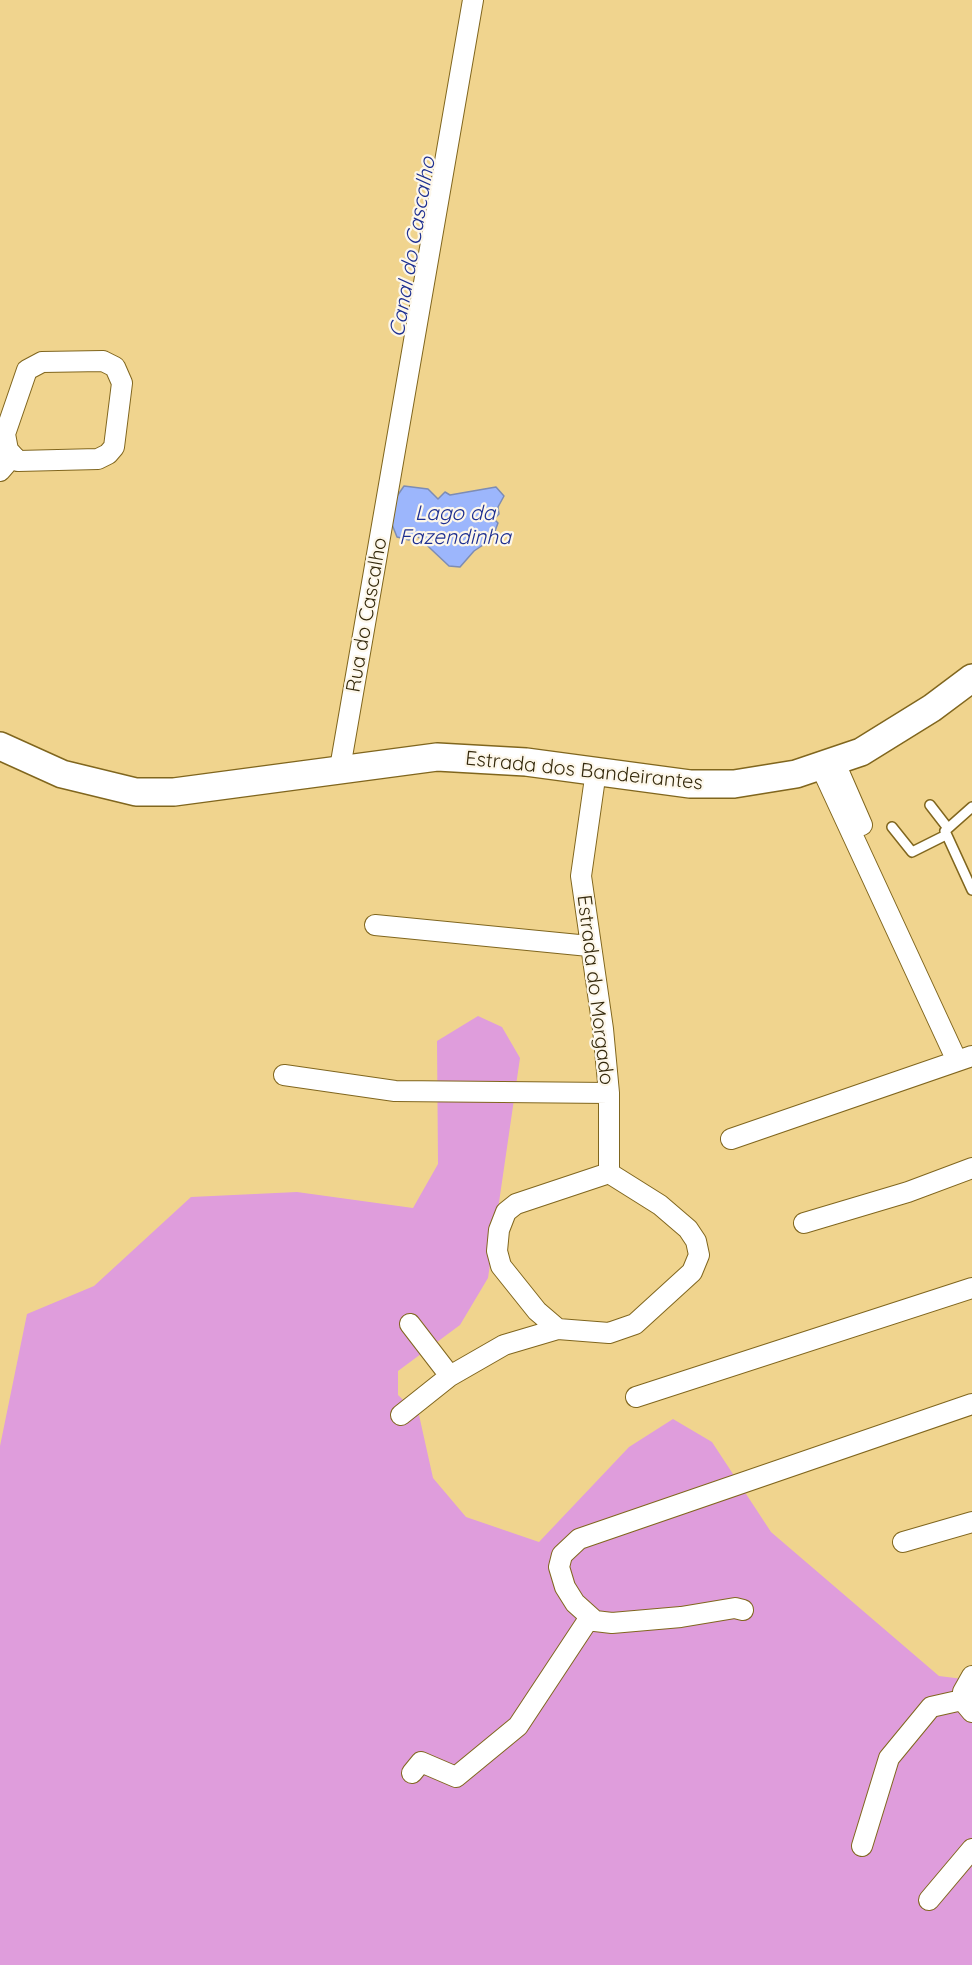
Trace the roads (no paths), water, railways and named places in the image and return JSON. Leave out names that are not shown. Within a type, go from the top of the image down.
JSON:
[{"type":"main road","name":"Estrada dos Bandeirantes","points":[[0,746],[63,774],[136,792],[174,792],[340,768],[437,757],[526,762],[690,784],[734,784],[765,781],[828,765],[888,737],[972,678]]},
{"type":"street","name":"Rua do Cascalho","points":[[340,768],[473,0]]},
{"type":"street","points":[[103,361],[115,367],[122,383],[114,447],[108,454],[98,459],[18,461],[13,456],[8,450],[5,434],[8,420],[27,370],[33,364],[103,361]]},
{"type":"street","points":[[0,471],[13,456]]},
{"type":"street","points":[[731,1140],[966,1058],[828,765]]},
{"type":"street","name":"Estrada do Morgado","points":[[596,771],[581,876],[589,946],[603,1029],[609,1093],[609,1173]]},
{"type":"street","points":[[375,925],[589,946]]},
{"type":"street","points":[[284,1075],[395,1091],[609,1093]]},
{"type":"street","points":[[804,1223],[908,1192],[972,1168]]},
{"type":"street","points":[[401,1416],[450,1376],[504,1345],[558,1329],[609,1333],[624,1330],[647,1315],[692,1272],[699,1255],[696,1241],[688,1228],[660,1205],[609,1173],[516,1204],[506,1212],[499,1230],[497,1251],[501,1266],[537,1311],[558,1329]]},
{"type":"street","points":[[636,1397],[972,1288]]},
{"type":"street","points":[[410,1324],[450,1376]]},
{"type":"street","points":[[743,1610],[735,1608],[681,1617],[612,1623],[595,1621],[575,1603],[565,1587],[560,1567],[562,1555],[579,1539],[972,1404]]},
{"type":"street","points":[[903,1542],[972,1522]]},
{"type":"street","points":[[412,1773],[421,1762],[456,1777],[518,1726],[590,1617]]},
{"type":"street","points":[[862,1846],[889,1758],[931,1707],[967,1706],[963,1692],[972,1676]]},
{"type":"street","points":[[929,1900],[972,1849]]},
{"type":"lane","points":[[930,805],[946,831],[972,890]]},
{"type":"lane","points":[[892,827],[912,852],[946,831],[972,807]]},
{"type":"water","name":"Lago da Fazendinha","points":[[404,486],[428,489],[438,499],[445,492],[450,495],[496,487],[504,496],[498,507],[499,514],[494,519],[498,523],[492,539],[474,551],[460,567],[449,566],[415,534],[409,540],[397,537],[391,522],[393,502]]},
{"type":"water label","name":"Canal do Cascalho","points":[[413,247]]}]
